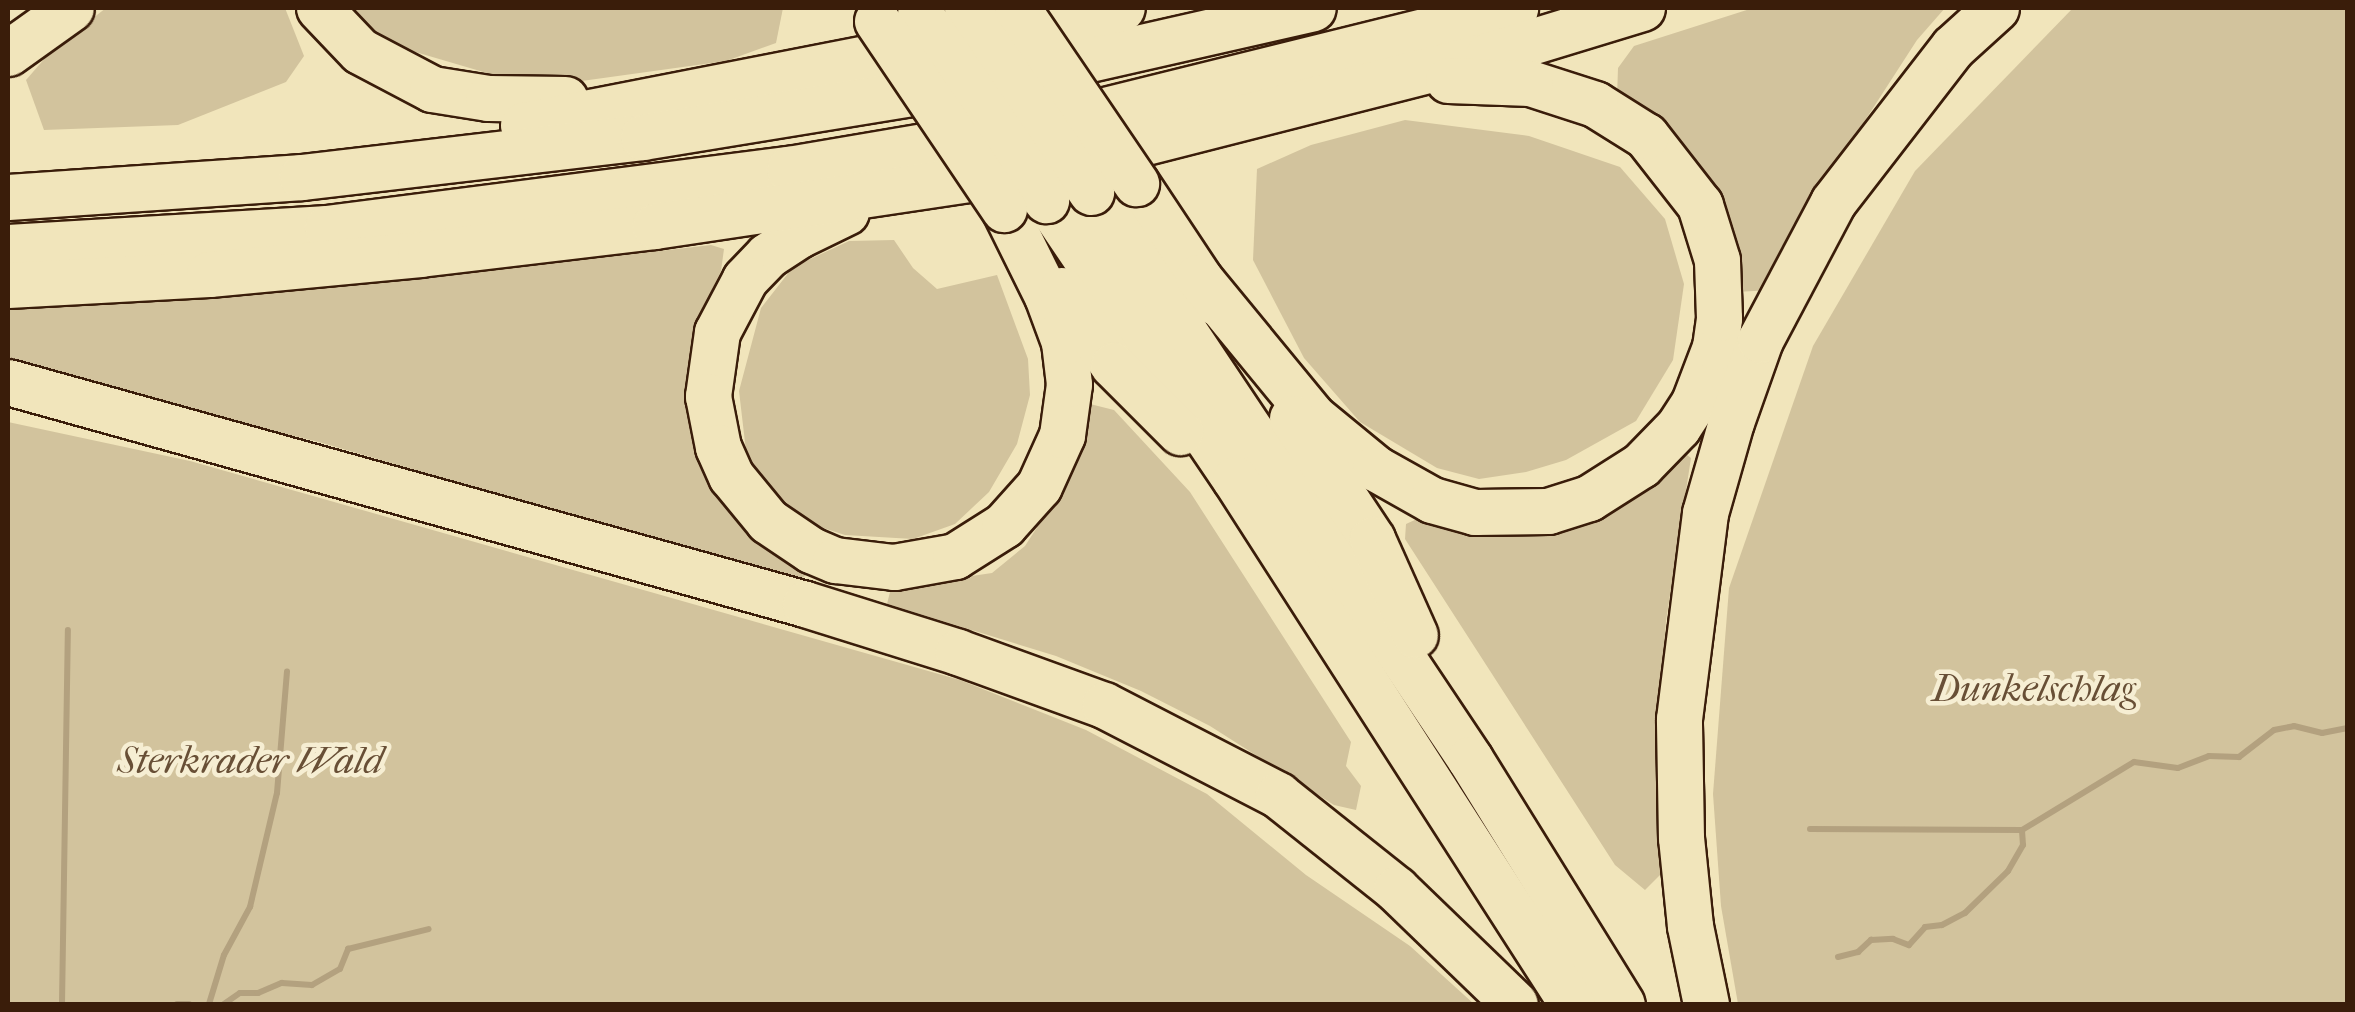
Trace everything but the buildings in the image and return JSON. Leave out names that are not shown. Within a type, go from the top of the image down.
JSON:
[{"type":"highway","points":[[8,53],[71,8]]},
{"type":"highway","points":[[318,8],[360,51],[432,89],[514,99],[652,98]]},
{"type":"highway","points":[[967,8],[1470,758],[1622,1004]]},
{"type":"highway","points":[[1016,8],[1372,538],[1470,758]]},
{"type":"highway","points":[[302,177],[652,98],[1122,8]]},
{"type":"highway","points":[[8,197],[302,177],[643,138],[1052,69],[1313,8]]},
{"type":"highway","points":[[8,246],[326,228],[789,169],[1024,130],[1290,67],[1515,8]]},
{"type":"highway","points":[[8,285],[209,274],[420,254],[883,194],[1042,168],[1386,82],[1642,8]]},
{"type":"highway","points":[[1706,1004],[1690,926],[1680,838],[1679,719],[1705,512],[1731,422],[1760,340],[1834,202],[1953,47],[1996,8]]},
{"type":"highway","points":[[895,12],[1025,204],[1235,479],[1572,1004]]},
{"type":"highway","points":[[1198,277],[1312,416],[1375,468],[1432,500],[1485,513],[1548,511],[1616,483],[1660,448],[1694,402],[1706,374],[1719,318],[1717,260],[1710,232],[1700,205],[1677,170],[1646,136],[1622,118],[1567,93],[1497,80],[1386,82]]},
{"type":"highway","points":[[883,194],[799,234],[755,267],[724,313],[708,373],[711,422],[718,447],[748,501],[768,521],[810,550],[864,566],[924,564],[981,543],[1023,507],[1053,462],[1067,410],[1064,342],[1025,204]]},
{"type":"highway","points":[[8,382],[805,604],[958,652],[1104,705],[1278,795],[1396,889],[1516,1004]]},
{"type":"green space","points":[[106,8],[285,8],[304,56],[286,82],[178,125],[44,130],[26,80],[53,49]]},
{"type":"green space","points":[[353,8],[783,8],[776,43],[726,61],[560,84],[497,76],[412,51],[374,32]]},
{"type":"green space","points":[[1753,8],[1945,8],[1917,40],[1833,170],[1772,290],[1736,292],[1617,98],[1618,68],[1634,46]]},
{"type":"green space","name":"Dunkelschlag","points":[[2073,8],[2347,8],[2347,1004],[1738,1004],[1721,906],[1713,794],[1729,588],[1813,346],[1915,171]]},
{"type":"green space","points":[[1405,120],[1529,136],[1620,167],[1665,219],[1684,284],[1673,360],[1636,421],[1566,460],[1526,472],[1479,479],[1437,468],[1360,422],[1304,358],[1253,260],[1257,169],[1311,145]]},
{"type":"green space","points":[[894,240],[913,268],[937,289],[997,275],[1028,359],[1030,395],[1017,444],[989,492],[955,524],[913,539],[845,535],[817,526],[779,503],[748,468],[739,391],[761,308],[793,267],[849,241]]},
{"type":"green space","points":[[711,245],[724,249],[721,271],[703,308],[697,344],[698,424],[810,572],[797,582],[319,442],[8,369],[8,309],[420,279]]},
{"type":"green space","points":[[1086,403],[1114,410],[1190,492],[1351,742],[1346,766],[1361,786],[1356,810],[1334,805],[1210,726],[1141,691],[1056,656],[887,604],[891,588],[992,573],[1025,546],[1058,495]]},
{"type":"green space","name":"Sterkrader Wald","points":[[8,422],[190,461],[960,680],[1086,730],[1207,794],[1306,875],[1410,946],[1474,1004],[8,1004]]},
{"type":"green space","points":[[1682,451],[1691,458],[1666,621],[1655,768],[1664,871],[1645,890],[1615,865],[1405,539],[1406,524],[1417,519],[1472,530]]},
{"type":"waterway","points":[[62,1004],[68,630]]},
{"type":"waterway","points":[[209,1004],[224,955],[250,907],[277,793],[287,671]]},
{"type":"waterway","points":[[1810,829],[2022,830],[2134,762],[2178,768],[2209,756],[2239,757],[2274,730],[2294,726],[2322,733],[2348,728]]},
{"type":"waterway","points":[[1838,957],[1858,952],[1871,940],[1893,939],[1909,945],[1925,927],[1942,925],[1965,913],[2008,871],[2023,845],[2022,830]]},
{"type":"waterway","points":[[224,1004],[240,993],[258,993],[282,983],[312,985],[340,969],[348,949],[429,929]]},
{"type":"waterway","points":[[177,1004],[189,1004]]}]
